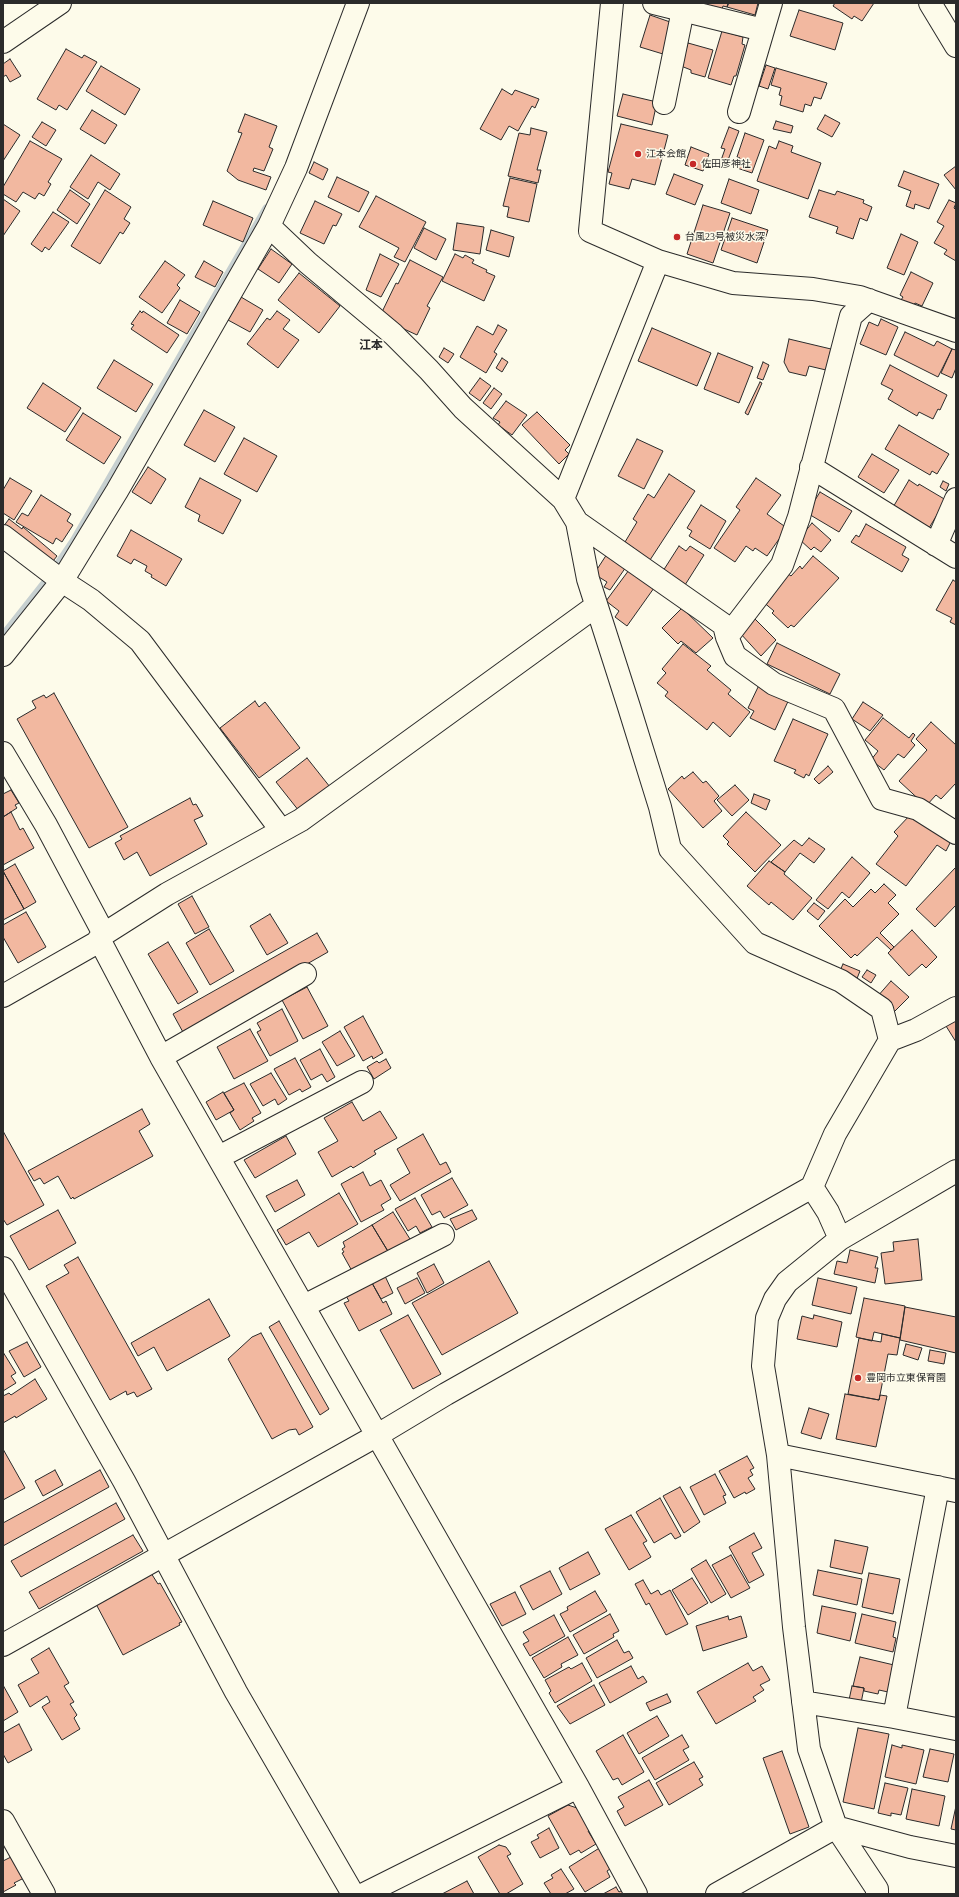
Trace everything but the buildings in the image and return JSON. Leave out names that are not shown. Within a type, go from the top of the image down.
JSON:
[{"type":"street","points":[[3,42],[60,3]]},
{"type":"street","points":[[3,655],[62,581],[121,484],[269,226],[296,168],[358,3]]},
{"type":"street","points":[[612,3],[590,231],[658,261],[733,283],[813,289],[869,300],[956,331]]},
{"type":"street","points":[[654,3],[762,30]]},
{"type":"street","points":[[738,112],[771,3]]},
{"type":"street","points":[[930,3],[956,46]]},
{"type":"street","points":[[664,103],[683,10]]},
{"type":"street","points":[[269,226],[308,263],[393,334],[429,370],[463,408],[564,498],[577,522],[585,569],[634,721],[670,849],[756,943],[841,981],[882,1009],[890,1040]]},
{"type":"street","points":[[564,498],[658,261]]},
{"type":"street","points":[[727,637],[782,565],[799,517],[850,316],[869,300]]},
{"type":"street","points":[[811,467],[956,557]]},
{"type":"street","points":[[936,545],[956,499]]},
{"type":"street","points":[[577,522],[724,625],[735,656],[774,684],[834,709],[882,799],[918,808],[956,833]]},
{"type":"street","points":[[3,536],[62,581],[91,600],[140,641],[281,830]]},
{"type":"street","points":[[3,996],[102,936],[166,894],[301,820],[596,606]]},
{"type":"street","points":[[3,753],[46,825],[161,1057],[304,1306],[376,1436],[578,1787],[636,1894]]},
{"type":"street","points":[[161,1057],[305,974]]},
{"type":"street","points":[[3,1645],[376,1436],[446,1394],[812,1187],[835,1134],[890,1040],[916,1030],[956,1008]]},
{"type":"street","points":[[219,1158],[362,1082]]},
{"type":"street","points":[[877,1894],[877,1889],[836,1827],[809,1749],[778,1456],[763,1366],[767,1318],[775,1299],[788,1282],[840,1239],[956,1171]]},
{"type":"street","points":[[812,1187],[828,1212],[840,1239]]},
{"type":"street","points":[[304,1306],[443,1235]]},
{"type":"street","points":[[3,1268],[164,1555],[236,1692],[353,1894]]},
{"type":"street","points":[[778,1456],[947,1489],[894,1717]]},
{"type":"street","points":[[803,1702],[956,1729]]},
{"type":"street","points":[[364,1894],[578,1787]]},
{"type":"street","points":[[3,1821],[44,1894]]},
{"type":"street","points":[[717,1894],[836,1827],[910,1848],[956,1856]]},
{"type":"waterway","points":[[3,635],[48,578],[73,541],[266,208]]},
{"type":"place","name":"江本会館","points":[[638,154]]},
{"type":"place","name":"佐田彦神社","points":[[693,164]]},
{"type":"place","name":"台風23号被災水深","points":[[677,237]]},
{"type":"place","name":"豊岡市立東保育園","points":[[858,1378]]},
{"type":"district","name":"江本","points":[[371,346]]}]
